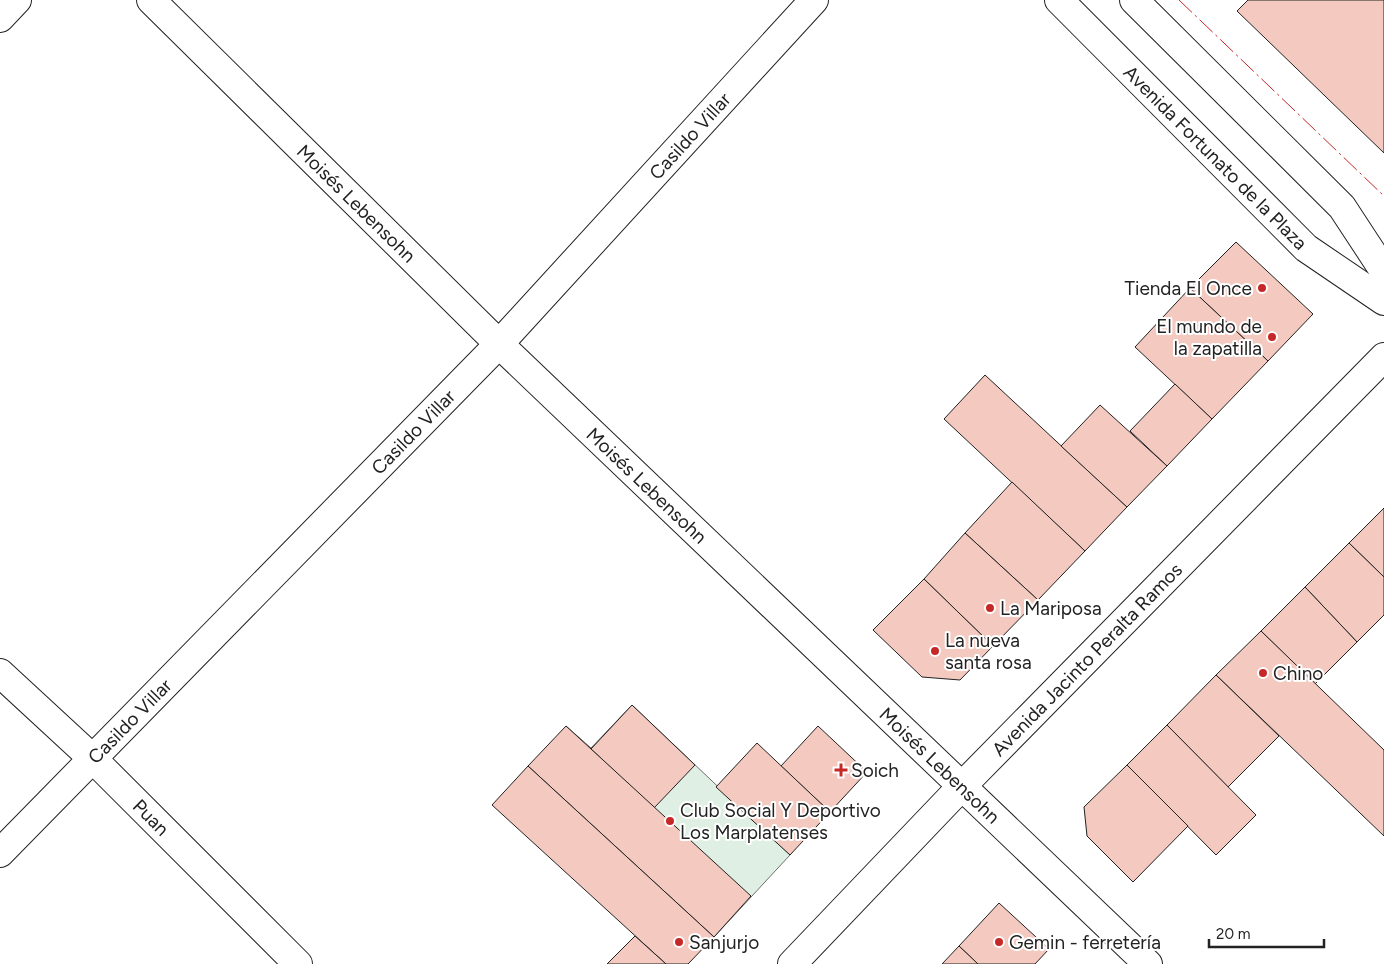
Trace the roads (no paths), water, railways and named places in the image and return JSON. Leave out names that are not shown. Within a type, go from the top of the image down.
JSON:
[{"type":"street","points":[[0,18],[17,0]]},
{"type":"street","name":"Moisés Lebensohn","points":[[151,0],[499,344],[1148,964]]},
{"type":"street","name":"Casildo Villar","points":[[0,853],[499,344],[814,0]]},
{"type":"street","name":"Avenida Fortunato de la Plaza","points":[[1059,0],[1306,248],[1384,301]]},
{"type":"street","points":[[1134,0],[1342,207],[1384,272]]},
{"type":"street","name":"Avenida Jacinto Peralta Ramos","points":[[792,964],[962,785],[1384,357]]},
{"type":"street","name":"Puan","points":[[0,673],[92,758],[298,964]]},
{"type":"place","name":"Tienda El Once","points":[[1262,288]]},
{"type":"place","name":"El mundo de la zapatilla","points":[[1272,337]]},
{"type":"place","name":"La Mariposa","points":[[990,608]]},
{"type":"place","name":"La nueva santa rosa","points":[[935,651]]},
{"type":"place","name":"Chino","points":[[1263,673]]},
{"type":"place","name":"Soich","points":[[841,770]]},
{"type":"place","name":"Club Social Y Deportivo Los Marplatenses","points":[[670,821]]},
{"type":"place","name":"Sanjurjo","points":[[679,942]]},
{"type":"place","name":"Gemin - ferretería","points":[[999,942]]}]
